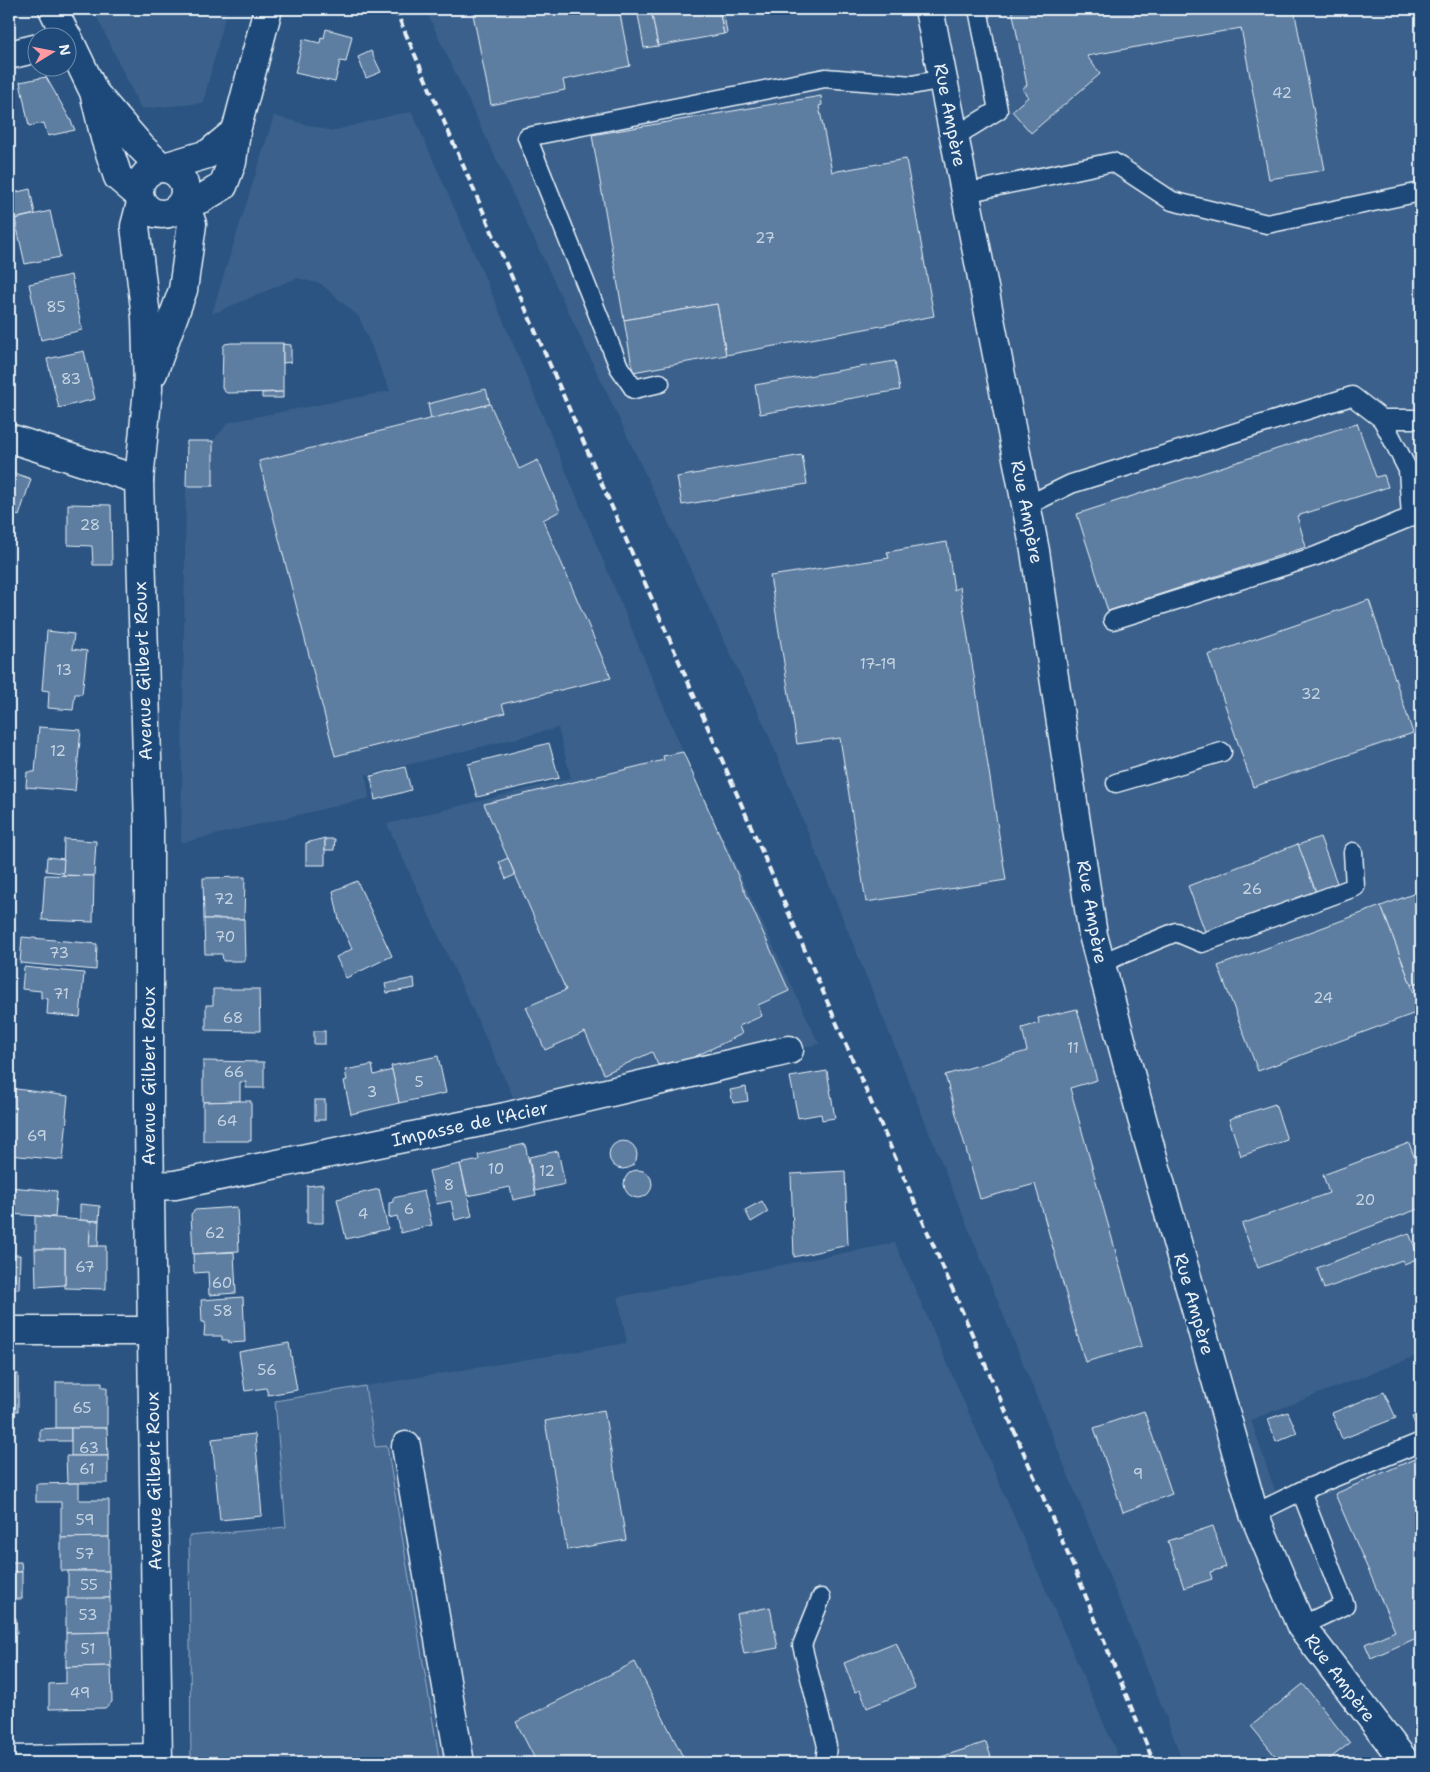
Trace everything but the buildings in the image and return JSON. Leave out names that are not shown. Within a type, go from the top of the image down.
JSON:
[{"type":"main road","points":[[54,9],[62,28]]},
{"type":"main road","points":[[78,61],[94,92],[105,138],[118,177],[140,198],[150,212],[163,215],[187,208],[224,186],[232,162],[236,131],[268,9]]},
{"type":"main road","name":"Rue Ampère","points":[[929,9],[1035,551],[1093,935],[1100,963],[1193,1303],[1254,1514],[1301,1626],[1406,1763]]},
{"type":"main road","points":[[9,55],[28,50]]},
{"type":"main road","points":[[94,92],[141,147],[163,167],[177,173],[185,184],[187,208]]},
{"type":"main road","points":[[140,198],[140,181],[149,171],[208,154],[236,131]]},
{"type":"main road","name":"Avenue Gilbert Roux","points":[[140,198],[135,226],[146,317],[148,389],[139,480],[149,826],[150,1186],[158,1761]]},
{"type":"main road","name":"Avenue Gilbert Roux","points":[[148,389],[183,290],[187,208]]},
{"type":"main road","points":[[9,438],[139,480]]},
{"type":"main road","name":"Impasse de l'Acier","points":[[150,1186],[175,1185],[505,1117],[789,1050]]},
{"type":"main road","points":[[9,1332],[152,1331]]},
{"type":"main road","points":[[406,1446],[460,1763]]},
{"type":"main road","points":[[9,1760],[158,1761]]},
{"type":"lane","points":[[954,137],[998,110],[978,9]]},
{"type":"lane","points":[[660,383],[634,389],[619,367],[527,137],[826,78],[912,85],[943,79]]},
{"type":"lane","points":[[965,193],[1112,162],[1172,201],[1266,224],[1421,192]]},
{"type":"lane","points":[[1026,506],[1071,484],[1352,396],[1382,419],[1408,470],[1411,517],[1316,556],[1114,620]]},
{"type":"lane","points":[[1382,419],[1421,419]]},
{"type":"lane","points":[[1116,784],[1222,752]]},
{"type":"lane","points":[[1100,963],[1176,932],[1202,942],[1355,887],[1353,852]]},
{"type":"lane","points":[[1254,1514],[1301,1491],[1421,1442]]},
{"type":"lane","points":[[1301,1491],[1345,1605],[1301,1626]]},
{"type":"lane","points":[[821,1598],[802,1645],[827,1746],[825,1763]]},
{"type":"shaded area","points":[[93,9],[227,9],[203,103],[141,109]]},
{"type":"shaded area","points":[[425,9],[1421,9],[1421,1354],[1251,1420],[1275,1491],[1421,1434],[1421,1763],[1183,1763],[1165,1714],[766,729]]},
{"type":"shaded area","points":[[412,112],[493,296],[683,752],[819,1044],[521,1114],[387,824],[571,778],[558,728],[366,775],[369,798],[181,843],[186,486],[213,486],[213,441],[229,422],[390,391],[359,317],[321,284],[297,278],[212,314],[219,290],[274,116],[332,131],[397,114]]},
{"type":"shaded area","points":[[895,1243],[1121,1763],[220,1763],[424,1761],[439,1758],[387,1446],[375,1448],[365,1386],[627,1343],[618,1297]]},
{"type":"shaded area","points":[[365,1386],[375,1447],[387,1446],[439,1758],[424,1761],[191,1763],[189,1536],[286,1527],[275,1401]]},
{"type":"railway","points":[[395,9],[1077,1575],[1154,1763]]}]
